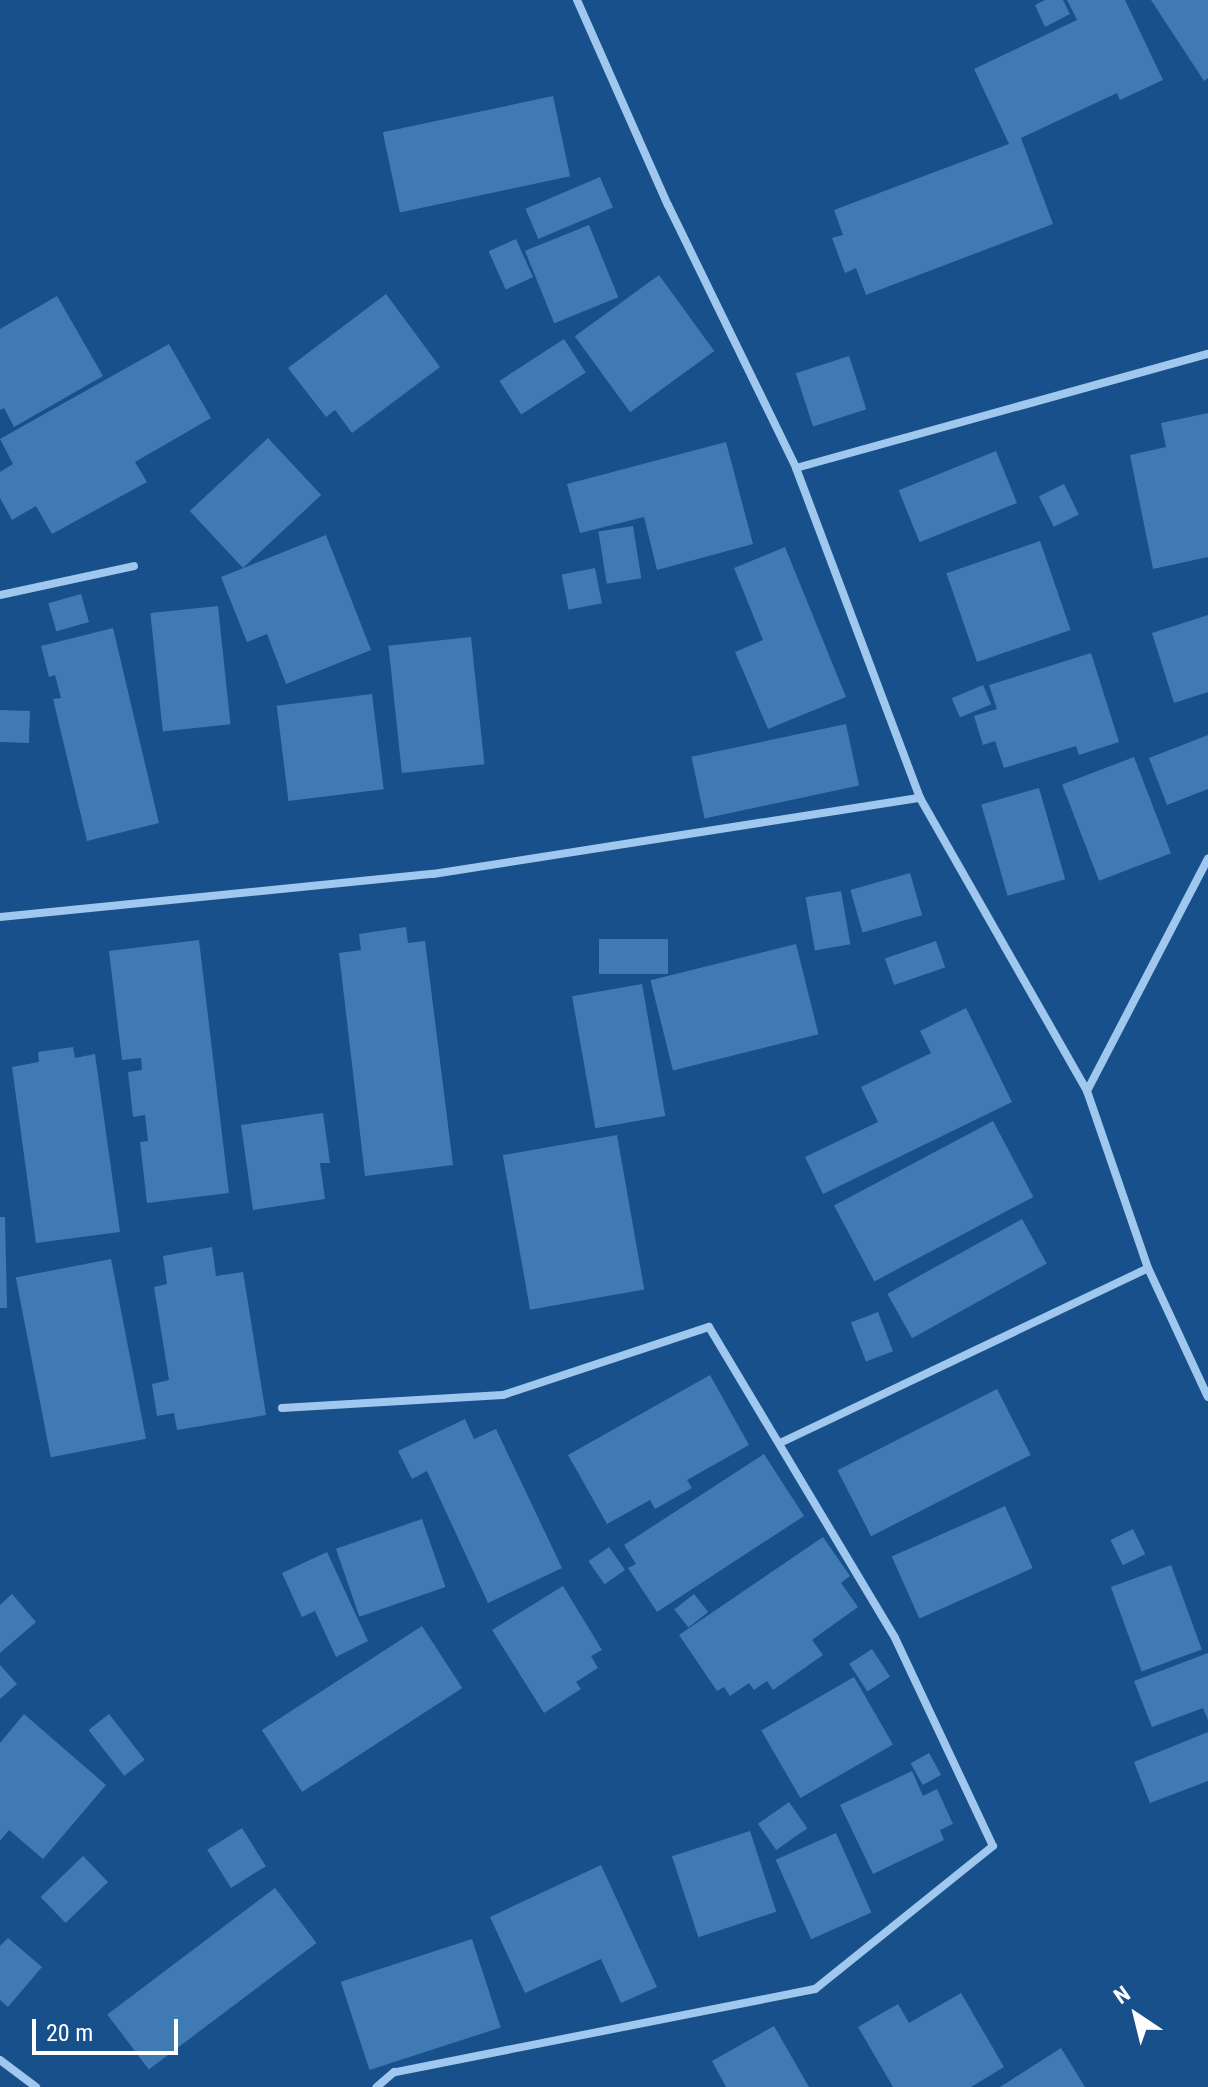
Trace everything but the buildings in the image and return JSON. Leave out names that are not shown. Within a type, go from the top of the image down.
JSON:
[{"type":"street","points":[[577,0],[668,205],[796,468],[920,798],[1087,1091],[1148,1268],[1208,1397]]},
{"type":"street","points":[[796,468],[1208,354]]},
{"type":"street","points":[[0,595],[134,566]]},
{"type":"street","points":[[0,917],[433,874],[920,798]]},
{"type":"street","points":[[1087,1091],[1208,859]]},
{"type":"street","points":[[780,1443],[1148,1268]]},
{"type":"street","points":[[282,1408],[503,1395],[709,1327],[895,1638],[993,1846],[815,1989],[394,2072],[377,2087]]},
{"type":"street","points":[[0,2060],[36,2087]]}]
